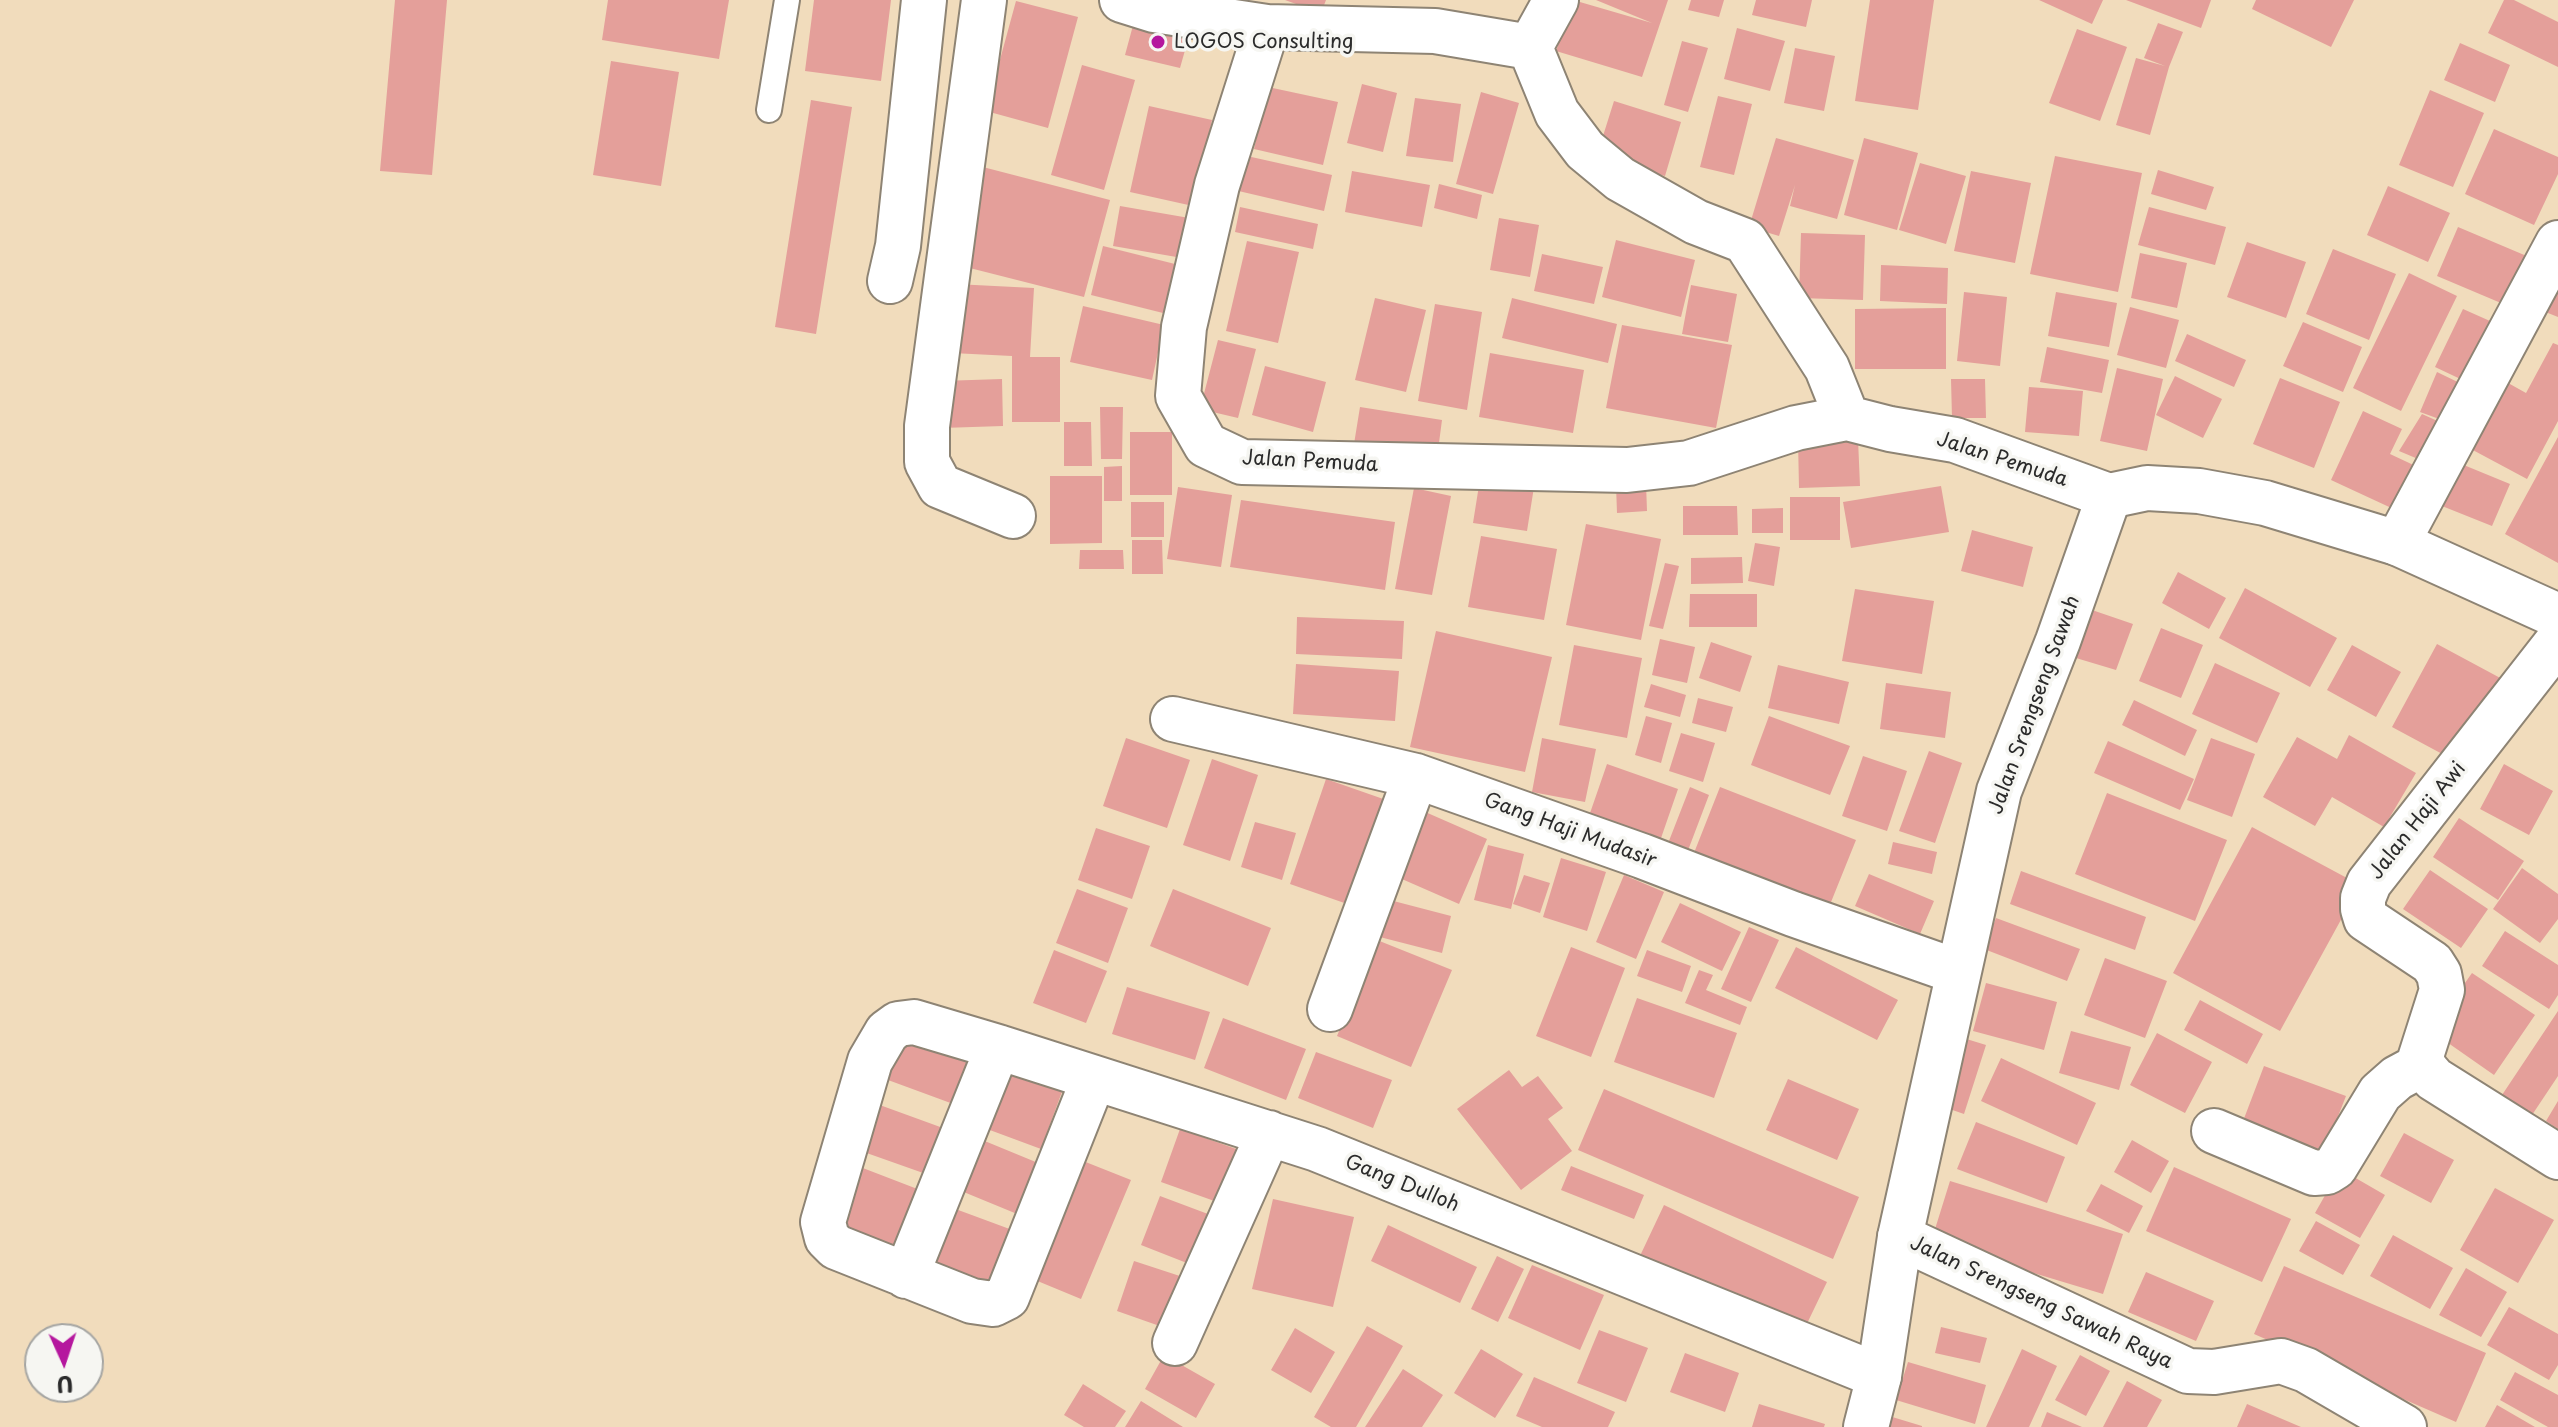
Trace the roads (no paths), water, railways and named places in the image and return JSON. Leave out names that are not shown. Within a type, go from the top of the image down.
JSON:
[{"type":"street","points":[[890,281],[898,246],[924,0]]},
{"type":"street","points":[[984,0],[927,426],[927,462],[940,486],[1013,516]]},
{"type":"street","points":[[1122,0],[1154,10],[1222,10],[1267,27],[1435,31],[1530,47]]},
{"type":"street","points":[[1530,47],[1556,0]]},
{"type":"street","name":"Jalan Pemuda","points":[[1267,27],[1217,185],[1184,327],[1178,396],[1206,445],[1242,462],[1627,470],[1689,463],[1796,428],[1847,418],[1955,440],[2109,496]]},
{"type":"street","points":[[1530,47],[1557,113],[1585,150],[1620,179],[1696,222],[1745,241],[1827,368],[1847,418]]},
{"type":"street","points":[[2397,543],[2558,243]]},
{"type":"street","points":[[2109,496],[2147,488],[2199,491],[2265,503],[2397,543],[2558,616]]},
{"type":"street","name":"Jalan Srengseng Sawah","points":[[1866,1427],[1879,1376],[1900,1237],[1999,791],[2058,641],[2109,496]]},
{"type":"street","name":"Jalan Haji Awi","points":[[2423,1064],[2421,1050],[2442,990],[2439,974],[2432,963],[2366,919],[2363,898],[2369,883],[2558,641]]},
{"type":"street","name":"Gang Haji Mudasir","points":[[1173,719],[1416,776],[1958,972]]},
{"type":"street","points":[[1330,1009],[1416,776]]},
{"type":"street","name":"Gang Dulloh","points":[[906,1276],[836,1247],[827,1238],[823,1222],[870,1061],[887,1032],[898,1024],[914,1022],[1317,1149],[1879,1376]]},
{"type":"street","points":[[998,1047],[906,1276],[972,1301],[993,1304],[1007,1297],[1094,1078]]},
{"type":"street","points":[[2214,1131],[2314,1173],[2327,1172],[2335,1167],[2380,1093],[2397,1078],[2423,1064],[2434,1079],[2558,1157]]},
{"type":"street","points":[[1175,1343],[1269,1133]]},
{"type":"street","name":"Jalan Srengseng Sawah Raya","points":[[1900,1237],[2188,1371],[2214,1372],[2281,1361],[2306,1370],[2404,1427]]},
{"type":"lane","points":[[769,110],[787,0]]},
{"type":"place","name":"LOGOS Consulting","points":[[1158,42]]}]
